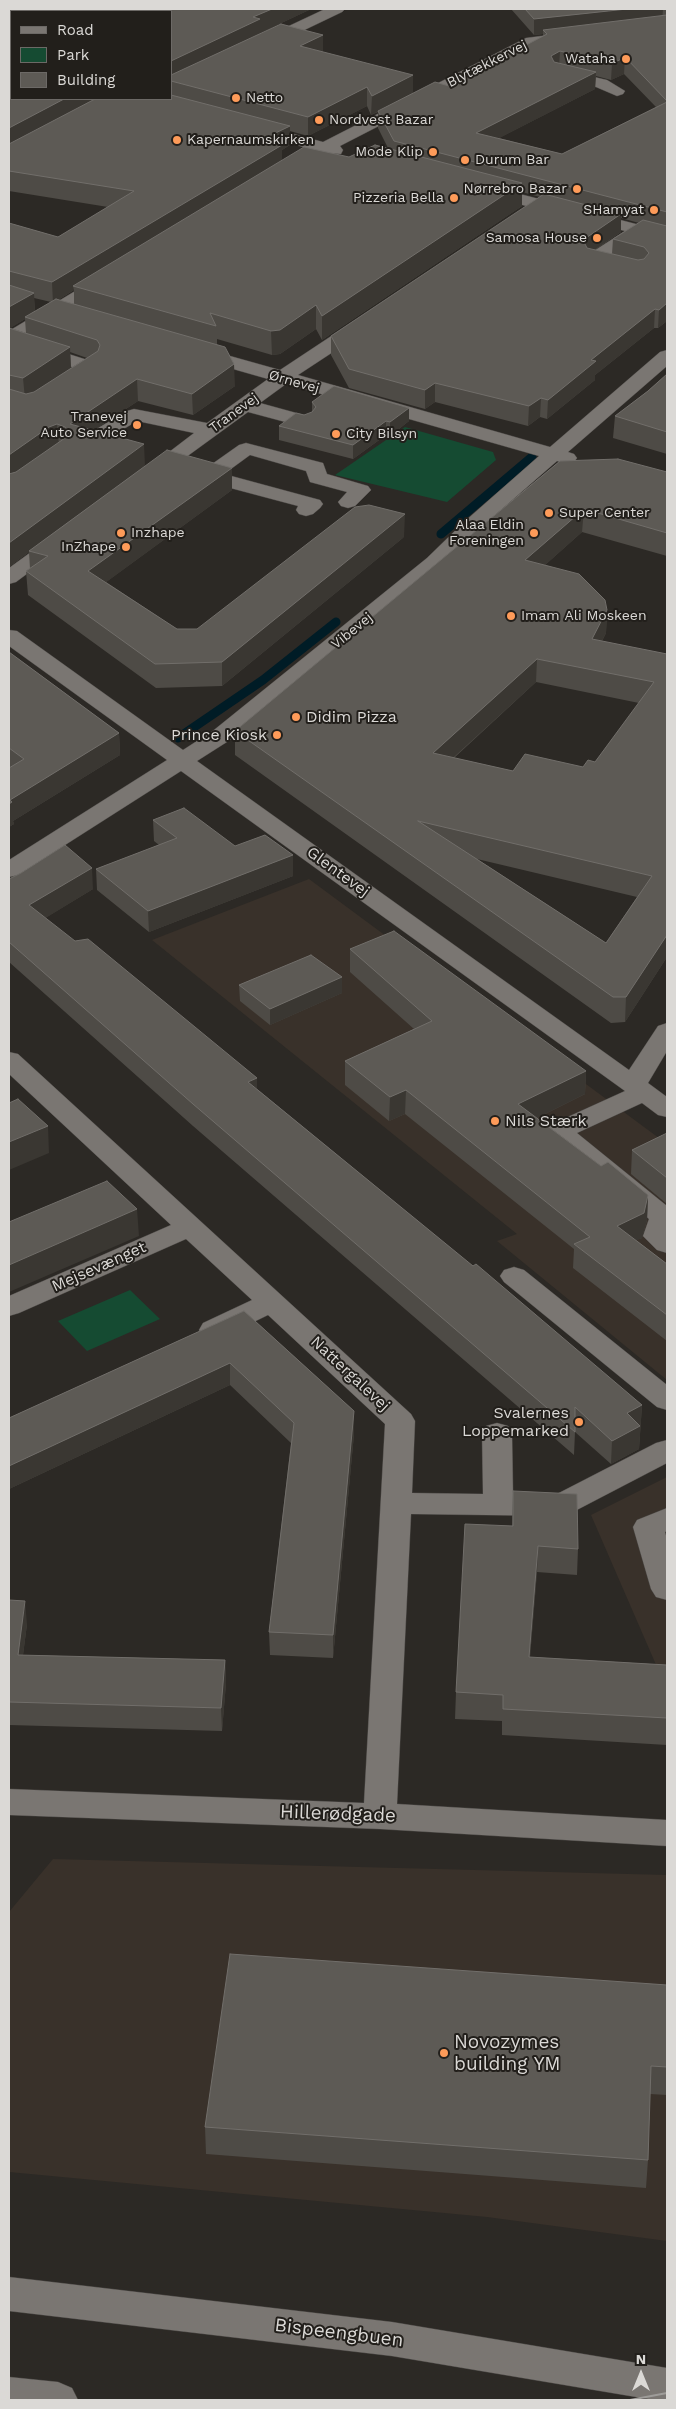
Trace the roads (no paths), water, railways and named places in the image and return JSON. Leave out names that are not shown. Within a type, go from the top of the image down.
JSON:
[{"type":"street","points":[[252,49],[338,9]]},
{"type":"street","name":"Blytækkervej","points":[[275,178],[326,147],[532,41],[588,35]]},
{"type":"street","points":[[496,59],[520,65]]},
{"type":"street","points":[[560,74],[601,84],[617,91]]},
{"type":"street","points":[[240,125],[353,155]]},
{"type":"street","points":[[474,187],[667,237]]},
{"type":"street","points":[[522,216],[538,204]]},
{"type":"street","points":[[628,269],[592,260],[639,230]]},
{"type":"street","points":[[9,340],[124,269]]},
{"type":"street","points":[[27,303],[82,319]]},
{"type":"street","name":"Tranevej","points":[[132,487],[281,378],[377,315]]},
{"type":"street","points":[[9,340],[90,367],[28,408],[9,403]]},
{"type":"street","name":"Ørnevej","points":[[176,347],[581,462]]},
{"type":"street","name":"Vibevej","points":[[9,870],[222,735],[434,562],[470,526],[667,356]]},
{"type":"street","points":[[245,405],[304,421]]},
{"type":"street","points":[[100,435],[134,415],[210,430]]},
{"type":"street","points":[[208,476],[246,449],[253,450],[316,467],[317,478],[362,490],[348,502]]},
{"type":"street","points":[[164,464],[313,504],[306,510]]},
{"type":"street","points":[[9,578],[78,527]]},
{"type":"street","name":"Glentevej","points":[[9,636],[667,1109]]},
{"type":"street","points":[[667,1032],[638,1088],[560,1131],[664,1217],[657,1236],[667,1244]]},
{"type":"street","name":"Nattergalevej","points":[[9,1060],[21,1087],[189,1227],[400,1421],[380,1816]]},
{"type":"street","name":"Mejsevænget","points":[[9,1307],[189,1227]]},
{"type":"street","points":[[514,1276],[667,1400]]},
{"type":"street","points":[[185,1342],[272,1302]]},
{"type":"street","points":[[497,1433],[498,1505]]},
{"type":"street","points":[[396,1503],[560,1506],[667,1450]]},
{"type":"street","points":[[667,1519],[648,1527],[667,1589]]},
{"type":"street","name":"Hillerødgade","points":[[9,1802],[380,1816],[667,1833]]},
{"type":"street","name":"Bispeengbuen","points":[[9,2294],[392,2339],[667,2385]]},
{"type":"street","points":[[9,2394],[58,2400]]},
{"type":"waterway","points":[[441,534],[532,457]]},
{"type":"waterway","points":[[178,738],[263,680],[336,622]]},
{"type":"tram line","points":[[630,2400],[667,2393]]},
{"type":"place","name":"Wataha","points":[[626,59]]},
{"type":"place","name":"Netto","points":[[236,98]]},
{"type":"place","name":"Nordvest Bazar","points":[[319,120]]},
{"type":"place","name":"Kapernaumskirken","points":[[177,140]]},
{"type":"place","name":"Mode Klip","points":[[433,152]]},
{"type":"place","name":"Durum Bar","points":[[465,160]]},
{"type":"place","name":"Nørrebro Bazar","points":[[577,189]]},
{"type":"place","name":"Pizzeria Bella","points":[[454,198]]},
{"type":"place","name":"SHamyat","points":[[654,210]]},
{"type":"place","name":"Samosa House","points":[[597,238]]},
{"type":"place","name":"Tranevej Auto Service","points":[[137,425]]},
{"type":"place","name":"City Bilsyn","points":[[336,434]]},
{"type":"place","name":"Super Center","points":[[549,513]]},
{"type":"place","name":"Inzhape","points":[[121,533]]},
{"type":"place","name":"Alaa Eldin Foreningen","points":[[534,533]]},
{"type":"place","name":"InZhape","points":[[126,547]]},
{"type":"place","name":"Imam Ali Moskeen","points":[[511,616]]},
{"type":"place","name":"Didim Pizza","points":[[296,717]]},
{"type":"place","name":"Prince Kiosk","points":[[277,735]]},
{"type":"place","name":"Nils Stærk","points":[[495,1121]]},
{"type":"place","name":"Svalernes Loppemarked","points":[[579,1422]]},
{"type":"place","name":"Novozymes building YM","points":[[444,2053]]}]
